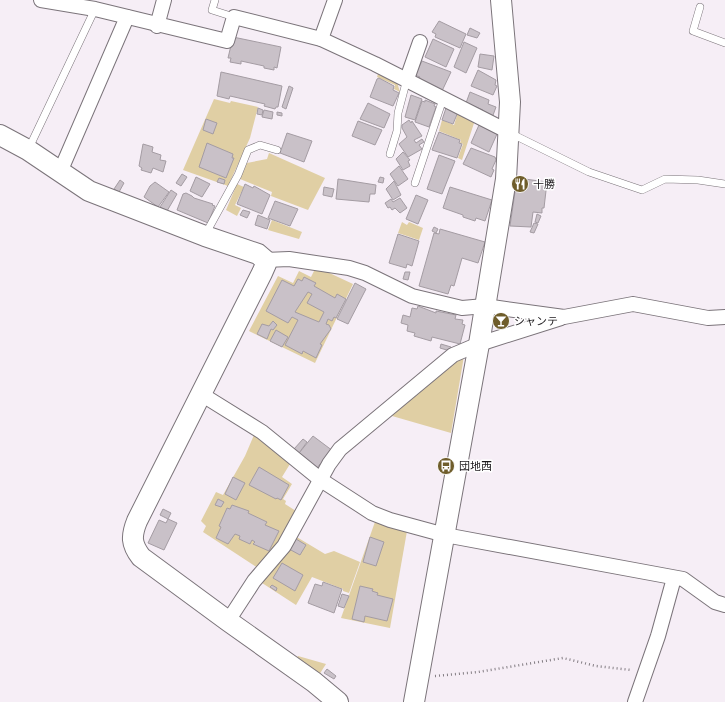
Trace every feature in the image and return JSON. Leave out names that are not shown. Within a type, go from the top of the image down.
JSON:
[{"type":"street","points":[[41,0],[127,17],[157,26],[227,41],[234,18],[321,39],[407,79],[509,132]]},
{"type":"street","points":[[157,26],[164,0]]},
{"type":"street","points":[[321,39],[335,0]]},
{"type":"street","points":[[414,702],[479,344],[506,179],[510,102],[501,0]]},
{"type":"street","points":[[60,172],[127,17]]},
{"type":"street","points":[[407,79],[420,42]]},
{"type":"street","points":[[0,134],[28,150],[89,191],[205,236],[258,254],[265,260],[289,259],[349,268],[365,273],[412,296],[462,308],[485,306],[564,316]]},
{"type":"street","points":[[265,260],[266,264],[262,273],[137,521],[132,534],[132,544],[141,557],[228,622],[314,682],[338,702]]},
{"type":"street","points":[[228,622],[254,581],[284,546],[340,449],[453,355],[479,344],[564,316],[633,304],[708,318],[725,317]]},
{"type":"street","points":[[201,394],[262,432],[321,480],[372,513],[409,526],[445,535],[683,579],[715,602],[725,605]]},
{"type":"street","points":[[634,702],[646,672],[674,578]]},
{"type":"lane","points":[[215,0],[212,10],[234,18]]},
{"type":"lane","points":[[700,7],[693,31],[725,43]]},
{"type":"lane","points":[[28,150],[95,10]]},
{"type":"lane","points":[[390,154],[397,131],[398,113],[407,79]]},
{"type":"lane","points":[[415,183],[443,99]]},
{"type":"lane","points":[[509,132],[588,172],[642,190],[665,179],[698,180],[725,184]]},
{"type":"lane","points":[[205,236],[238,175],[248,150],[260,144],[277,150]]},
{"type":"path","points":[[418,676],[444,676],[563,658],[596,666],[646,672]]},
{"type":"shaded area","points":[[379,71],[396,79],[400,92],[394,89],[395,85],[377,77]]},
{"type":"shaded area","points":[[214,99],[258,107],[250,138],[228,186],[183,170]]},
{"type":"shaded area","points":[[458,112],[475,120],[462,160],[458,158],[463,144],[460,143],[461,140],[439,131],[442,120],[454,125]]},
{"type":"shaded area","points":[[269,153],[325,178],[308,210],[271,196],[272,192],[240,179],[247,163],[267,159]]},
{"type":"shaded area","points":[[237,184],[244,187],[235,205],[241,208],[237,216],[226,210]]},
{"type":"shaded area","points":[[272,220],[302,232],[299,239],[268,230]]},
{"type":"shaded area","points":[[402,222],[407,225],[409,222],[423,228],[419,240],[398,233]]},
{"type":"shaded area","points":[[315,269],[323,270],[353,284],[315,363],[249,331],[278,276],[293,283],[299,271],[311,277]]},
{"type":"shaded area","points":[[464,356],[451,433],[392,416],[396,406],[454,360]]},
{"type":"shaded area","points":[[254,435],[290,464],[282,477],[292,484],[283,499],[286,501],[285,504],[296,511],[282,539],[258,568],[203,532],[206,526],[201,521],[216,492],[223,495],[245,456]]},
{"type":"shaded area","points":[[376,519],[407,531],[390,628],[341,618]]},
{"type":"shaded area","points":[[295,536],[325,554],[334,551],[360,562],[349,593],[343,591],[343,589],[312,577],[296,605],[259,581]]},
{"type":"shaded area","points":[[298,656],[326,664],[319,675],[295,660]]},
{"type":"building","points":[[439,21],[466,34],[460,48],[435,37],[436,34],[432,32]]},
{"type":"building","points":[[470,28],[480,33],[477,38],[467,35]]},
{"type":"building","points":[[233,37],[281,47],[277,68],[274,67],[274,70],[264,68],[264,66],[241,61],[241,64],[230,62],[231,58],[228,58]]},
{"type":"building","points":[[433,39],[454,49],[446,67],[425,57]]},
{"type":"building","points":[[464,42],[477,48],[466,73],[454,67]]},
{"type":"building","points":[[480,54],[494,56],[492,70],[478,67]]},
{"type":"building","points":[[422,61],[451,72],[442,91],[418,80],[420,77],[415,75]]},
{"type":"building","points":[[478,70],[496,80],[495,85],[497,86],[493,95],[471,86]]},
{"type":"building","points":[[221,72],[282,86],[278,107],[275,109],[264,106],[265,104],[230,96],[229,99],[217,96]]},
{"type":"building","points":[[379,78],[394,86],[393,90],[399,93],[393,106],[370,97],[377,79]]},
{"type":"building","points":[[289,86],[293,88],[286,109],[282,107]]},
{"type":"building","points":[[470,92],[489,100],[488,104],[496,107],[492,118],[481,113],[483,110],[466,103]]},
{"type":"building","points":[[411,95],[422,99],[415,120],[405,117]]},
{"type":"building","points":[[425,100],[435,104],[434,106],[436,107],[429,127],[415,122],[422,101],[425,102]]},
{"type":"building","points":[[368,103],[390,114],[384,128],[360,119]]},
{"type":"building","points":[[258,108],[263,110],[262,115],[257,114]]},
{"type":"building","points":[[446,108],[458,112],[453,124],[442,120]]},
{"type":"building","points":[[264,110],[273,112],[272,119],[262,117]]},
{"type":"building","points":[[277,112],[282,113],[282,116],[277,115]]},
{"type":"building","points":[[206,119],[217,123],[213,134],[203,130]]},
{"type":"building","points":[[409,120],[411,123],[412,121],[422,136],[414,140],[416,143],[422,139],[424,142],[419,145],[422,149],[408,157],[399,144],[407,137],[402,125]]},
{"type":"building","points":[[358,121],[382,130],[375,145],[352,136]]},
{"type":"building","points":[[479,125],[497,134],[489,152],[471,143]]},
{"type":"building","points":[[439,132],[460,140],[459,143],[462,144],[457,158],[432,150]]},
{"type":"building","points":[[287,133],[312,141],[304,162],[280,153]]},
{"type":"building","points":[[207,143],[233,154],[232,158],[234,158],[226,178],[199,167]]},
{"type":"building","points":[[143,144],[153,147],[152,152],[161,155],[160,160],[166,161],[163,172],[153,168],[151,173],[141,170],[142,168],[139,166]]},
{"type":"building","points":[[471,148],[495,157],[496,160],[492,169],[494,170],[491,177],[463,164]]},
{"type":"building","points":[[403,152],[410,160],[408,161],[410,166],[403,170],[396,159]]},
{"type":"building","points":[[439,155],[455,161],[442,194],[427,189]]},
{"type":"building","points":[[399,166],[408,179],[398,186],[390,174]]},
{"type":"building","points":[[182,174],[187,177],[181,186],[176,183]]},
{"type":"building","points":[[196,177],[210,184],[202,197],[190,191]]},
{"type":"building","points":[[380,177],[384,178],[383,183],[378,182]]},
{"type":"building","points":[[219,178],[225,180],[224,184],[217,182]]},
{"type":"building","points":[[517,178],[547,182],[544,208],[542,208],[542,213],[533,212],[531,227],[510,226]]},
{"type":"building","points":[[338,179],[376,185],[375,194],[370,194],[369,202],[336,199]]},
{"type":"building","points":[[120,180],[124,183],[119,192],[114,189]]},
{"type":"building","points":[[394,181],[401,195],[393,200],[386,189]]},
{"type":"building","points":[[155,182],[169,192],[158,207],[144,197],[150,186]]},
{"type":"building","points":[[245,184],[253,188],[254,186],[270,195],[262,214],[237,204]]},
{"type":"building","points":[[324,187],[334,189],[332,197],[323,195]]},
{"type":"building","points":[[450,187],[492,200],[485,221],[476,218],[475,221],[443,208]]},
{"type":"building","points":[[171,190],[177,194],[167,211],[160,207]]},
{"type":"building","points":[[186,193],[194,198],[215,206],[208,223],[177,210],[183,194]]},
{"type":"building","points":[[416,195],[428,200],[418,224],[406,219]]},
{"type":"building","points":[[400,198],[407,208],[400,213],[395,208],[392,210],[390,207],[388,208],[385,203],[391,199],[393,202]]},
{"type":"building","points":[[275,201],[298,209],[290,226],[268,218]]},
{"type":"building","points":[[243,210],[250,212],[247,218],[240,215]]},
{"type":"building","points":[[537,214],[541,216],[538,223],[535,222]]},
{"type":"building","points":[[258,215],[270,220],[267,229],[255,225]]},
{"type":"building","points":[[534,223],[538,224],[534,233],[530,232]]},
{"type":"building","points":[[434,227],[438,229],[436,233],[432,231]]},
{"type":"building","points":[[440,229],[485,242],[478,263],[462,258],[454,286],[451,285],[448,294],[419,286],[434,233],[439,234]]},
{"type":"building","points":[[398,234],[419,241],[412,266],[407,264],[406,268],[389,263]]},
{"type":"building","points":[[405,272],[410,272],[408,280],[403,279]]},
{"type":"building","points":[[304,277],[316,283],[314,286],[335,298],[337,294],[346,299],[336,318],[334,317],[332,321],[328,319],[326,324],[329,325],[331,329],[320,344],[322,345],[316,358],[303,351],[302,354],[285,345],[298,320],[292,317],[288,323],[266,311],[282,280],[294,286],[298,279],[302,281]],"holes":[[[308,292],[312,294],[307,303],[324,312],[319,322],[295,312]]]},
{"type":"building","points":[[355,283],[366,289],[348,324],[337,319]]},
{"type":"building","points":[[418,306],[436,313],[436,311],[456,315],[455,319],[463,320],[462,324],[465,325],[460,344],[432,337],[431,341],[414,336],[415,333],[407,331],[408,325],[401,323],[403,315],[410,317],[412,308],[417,309]]},
{"type":"building","points":[[273,321],[277,325],[273,330],[271,329],[267,339],[257,334],[262,324],[269,326]]},
{"type":"building","points":[[276,330],[288,337],[282,347],[270,341]]},
{"type":"building","points":[[441,344],[451,347],[450,351],[440,348]]},
{"type":"building","points":[[313,436],[333,451],[322,465],[320,464],[317,468],[299,453]]},
{"type":"building","points":[[303,439],[307,442],[299,453],[294,449]]},
{"type":"building","points":[[259,467],[289,485],[281,500],[276,499],[249,485]]},
{"type":"building","points":[[233,477],[245,483],[236,500],[225,494]]},
{"type":"building","points":[[218,499],[224,502],[221,507],[215,505]]},
{"type":"building","points":[[232,505],[249,511],[248,513],[267,522],[265,525],[279,531],[269,551],[253,544],[255,542],[252,540],[250,544],[239,539],[240,536],[235,534],[228,544],[216,538],[221,527],[219,526],[227,508],[230,509]]},
{"type":"building","points":[[163,509],[171,513],[168,519],[160,515]]},
{"type":"building","points":[[168,519],[177,523],[164,550],[148,543],[159,520],[166,523]]},
{"type":"building","points":[[370,537],[384,542],[376,566],[363,562]]},
{"type":"building","points":[[296,539],[306,545],[300,555],[289,549]]},
{"type":"building","points":[[282,563],[303,575],[295,591],[273,578]]},
{"type":"building","points":[[323,582],[342,589],[334,613],[308,603],[315,584],[322,586]]},
{"type":"building","points":[[272,585],[277,588],[276,591],[270,587]]},
{"type":"building","points":[[360,586],[373,589],[372,591],[378,593],[377,595],[393,599],[387,621],[365,616],[364,622],[352,619]]},
{"type":"building","points":[[342,594],[349,596],[344,608],[338,606]]},
{"type":"building","points":[[327,669],[336,676],[334,679],[324,673]]},
{"type":"place","name":"十勝","points":[[520,184]]},
{"type":"place","name":"シャンテ","points":[[501,321]]},
{"type":"place","name":"団地西","points":[[446,466]]}]
